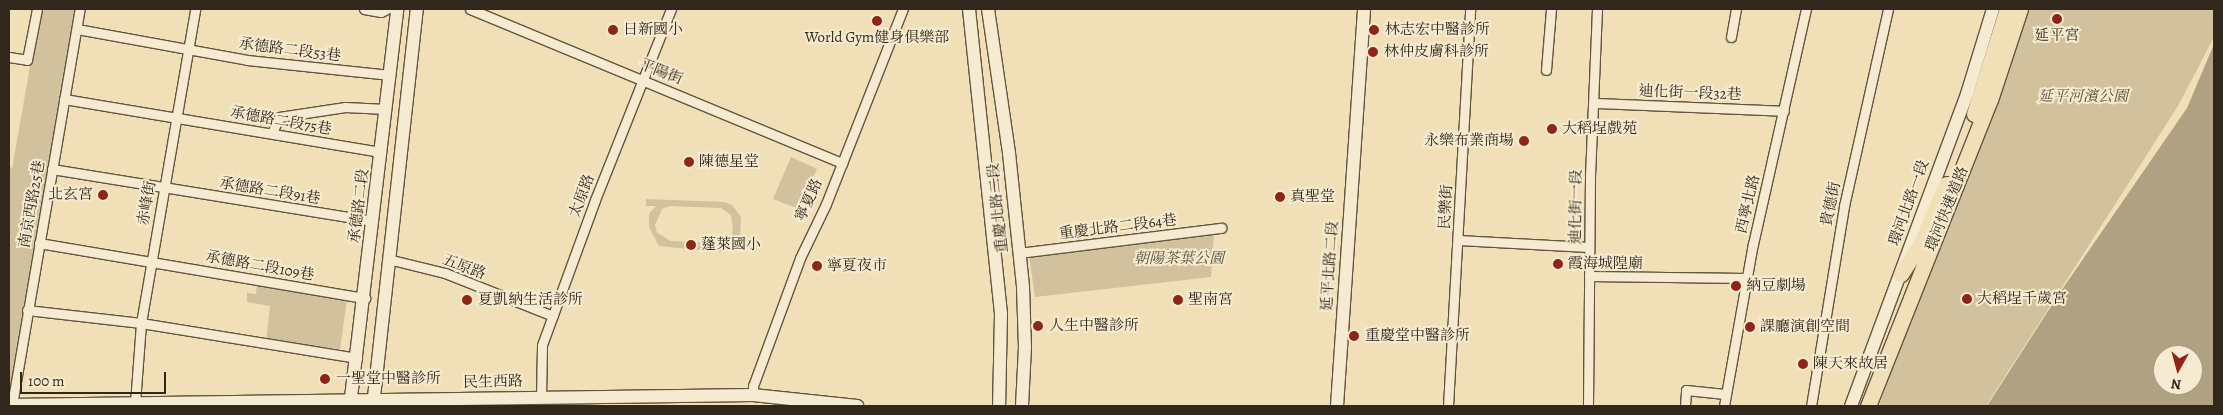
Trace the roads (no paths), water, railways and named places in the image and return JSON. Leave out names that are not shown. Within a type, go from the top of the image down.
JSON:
[{"type":"highway","name":"環河快速道路","points":[[1901,274],[1921,243],[1978,105],[1995,9]]},
{"type":"highway","name":"環河快速道路","points":[[1868,406],[1990,100],[2020,9]]},
{"type":"main road","name":"承德路二段","points":[[350,403],[365,298],[397,9]]},
{"type":"main road","points":[[374,403],[392,260],[418,9]]},
{"type":"main road","name":"重慶北路二段","points":[[969,9],[1001,314],[999,406]]},
{"type":"main road","name":"重慶北路二段","points":[[988,9],[1009,153],[1019,253],[1025,347],[1022,406]]},
{"type":"main road","name":"延平北路二段","points":[[1337,406],[1364,9]]},
{"type":"main road","name":"環河北路一段","points":[[1851,406],[1901,274],[1995,9]]},
{"type":"main road","name":"民生西路","points":[[11,405],[498,402],[540,398],[753,401],[857,406]]},
{"type":"street","points":[[9,57],[27,60],[37,9]]},
{"type":"street","name":"南京西路25巷","points":[[11,405],[80,9]]},
{"type":"street","name":"赤峰街","points":[[135,404],[141,324],[195,9]]},
{"type":"street","points":[[364,9],[381,12],[387,9]]},
{"type":"street","name":"平陽街","points":[[470,9],[842,164]]},
{"type":"street","name":"太原路","points":[[540,398],[542,345],[671,9]]},
{"type":"street","name":"寧夏路","points":[[753,401],[753,386],[800,258],[842,164],[903,9]]},
{"type":"street","name":"民樂街","points":[[1448,406],[1470,9]]},
{"type":"street","points":[[1546,70],[1551,9]]},
{"type":"street","name":"迪化街一段","points":[[1588,406],[1588,247],[1595,103],[1597,9]]},
{"type":"street","points":[[1731,37],[1736,9]]},
{"type":"street","name":"西寧北路","points":[[1724,406],[1746,278],[1806,9]]},
{"type":"street","name":"貴德街","points":[[1811,406],[1844,206],[1888,9]]},
{"type":"street","name":"承德路二段53巷","points":[[77,29],[247,60],[390,75]]},
{"type":"street","name":"承德路二段75巷","points":[[64,98],[381,152]]},
{"type":"street","name":"迪化街一段32巷","points":[[1595,103],[1784,111]]},
{"type":"street","points":[[272,133],[279,117],[345,106],[386,109]]},
{"type":"street","name":"承德路二段91巷","points":[[52,169],[373,221]]},
{"type":"street","name":"重慶北路二段64巷","points":[[1019,253],[1221,228]]},
{"type":"street","points":[[1458,240],[1588,247]]},
{"type":"street","name":"承德路二段109巷","points":[[39,243],[151,260],[365,298]]},
{"type":"street","name":"五原路","points":[[392,260],[445,273],[553,316]]},
{"type":"street","points":[[1589,276],[1746,278]]},
{"type":"street","points":[[27,310],[141,324],[357,358]]},
{"type":"street","points":[[1685,406],[1686,390],[1726,394]]},
{"type":"place","name":"延平宮","points":[[2057,19]]},
{"type":"place","name":"World Gym健身俱樂部","points":[[877,21]]},
{"type":"place","name":"日新國小","points":[[613,30]]},
{"type":"place","name":"林志宏中醫診所","points":[[1374,30]]},
{"type":"place","name":"林仲皮膚科診所","points":[[1373,52]]},
{"type":"place","name":"大稻埕戲苑","points":[[1552,129]]},
{"type":"place","name":"永樂布業商場","points":[[1524,141]]},
{"type":"place","name":"陳德星堂","points":[[689,162]]},
{"type":"place","name":"北玄宮","points":[[103,195]]},
{"type":"place","name":"真聖堂","points":[[1280,197]]},
{"type":"place","name":"蓬萊國小","points":[[691,245]]},
{"type":"place","name":"霞海城隍廟","points":[[1558,264]]},
{"type":"place","name":"寧夏夜市","points":[[817,266]]},
{"type":"place","name":"納豆劇場","points":[[1736,286]]},
{"type":"place","name":"大稻埕千歲宮","points":[[1967,299]]},
{"type":"place","name":"夏凱納生活診所","points":[[467,300]]},
{"type":"place","name":"聖南宮","points":[[1178,300]]},
{"type":"place","name":"人生中醫診所","points":[[1038,326]]},
{"type":"place","name":"課廳演創空間","points":[[1750,327]]},
{"type":"place","name":"重慶堂中醫診所","points":[[1354,336]]},
{"type":"place","name":"陳天來故居","points":[[1803,364]]},
{"type":"place","name":"一聖堂中醫診所","points":[[325,379]]},
{"type":"park label","name":"延平河濱公園","points":[[2083,97]]},
{"type":"park label","name":"朝陽茶葉公園","points":[[1179,259]]}]
